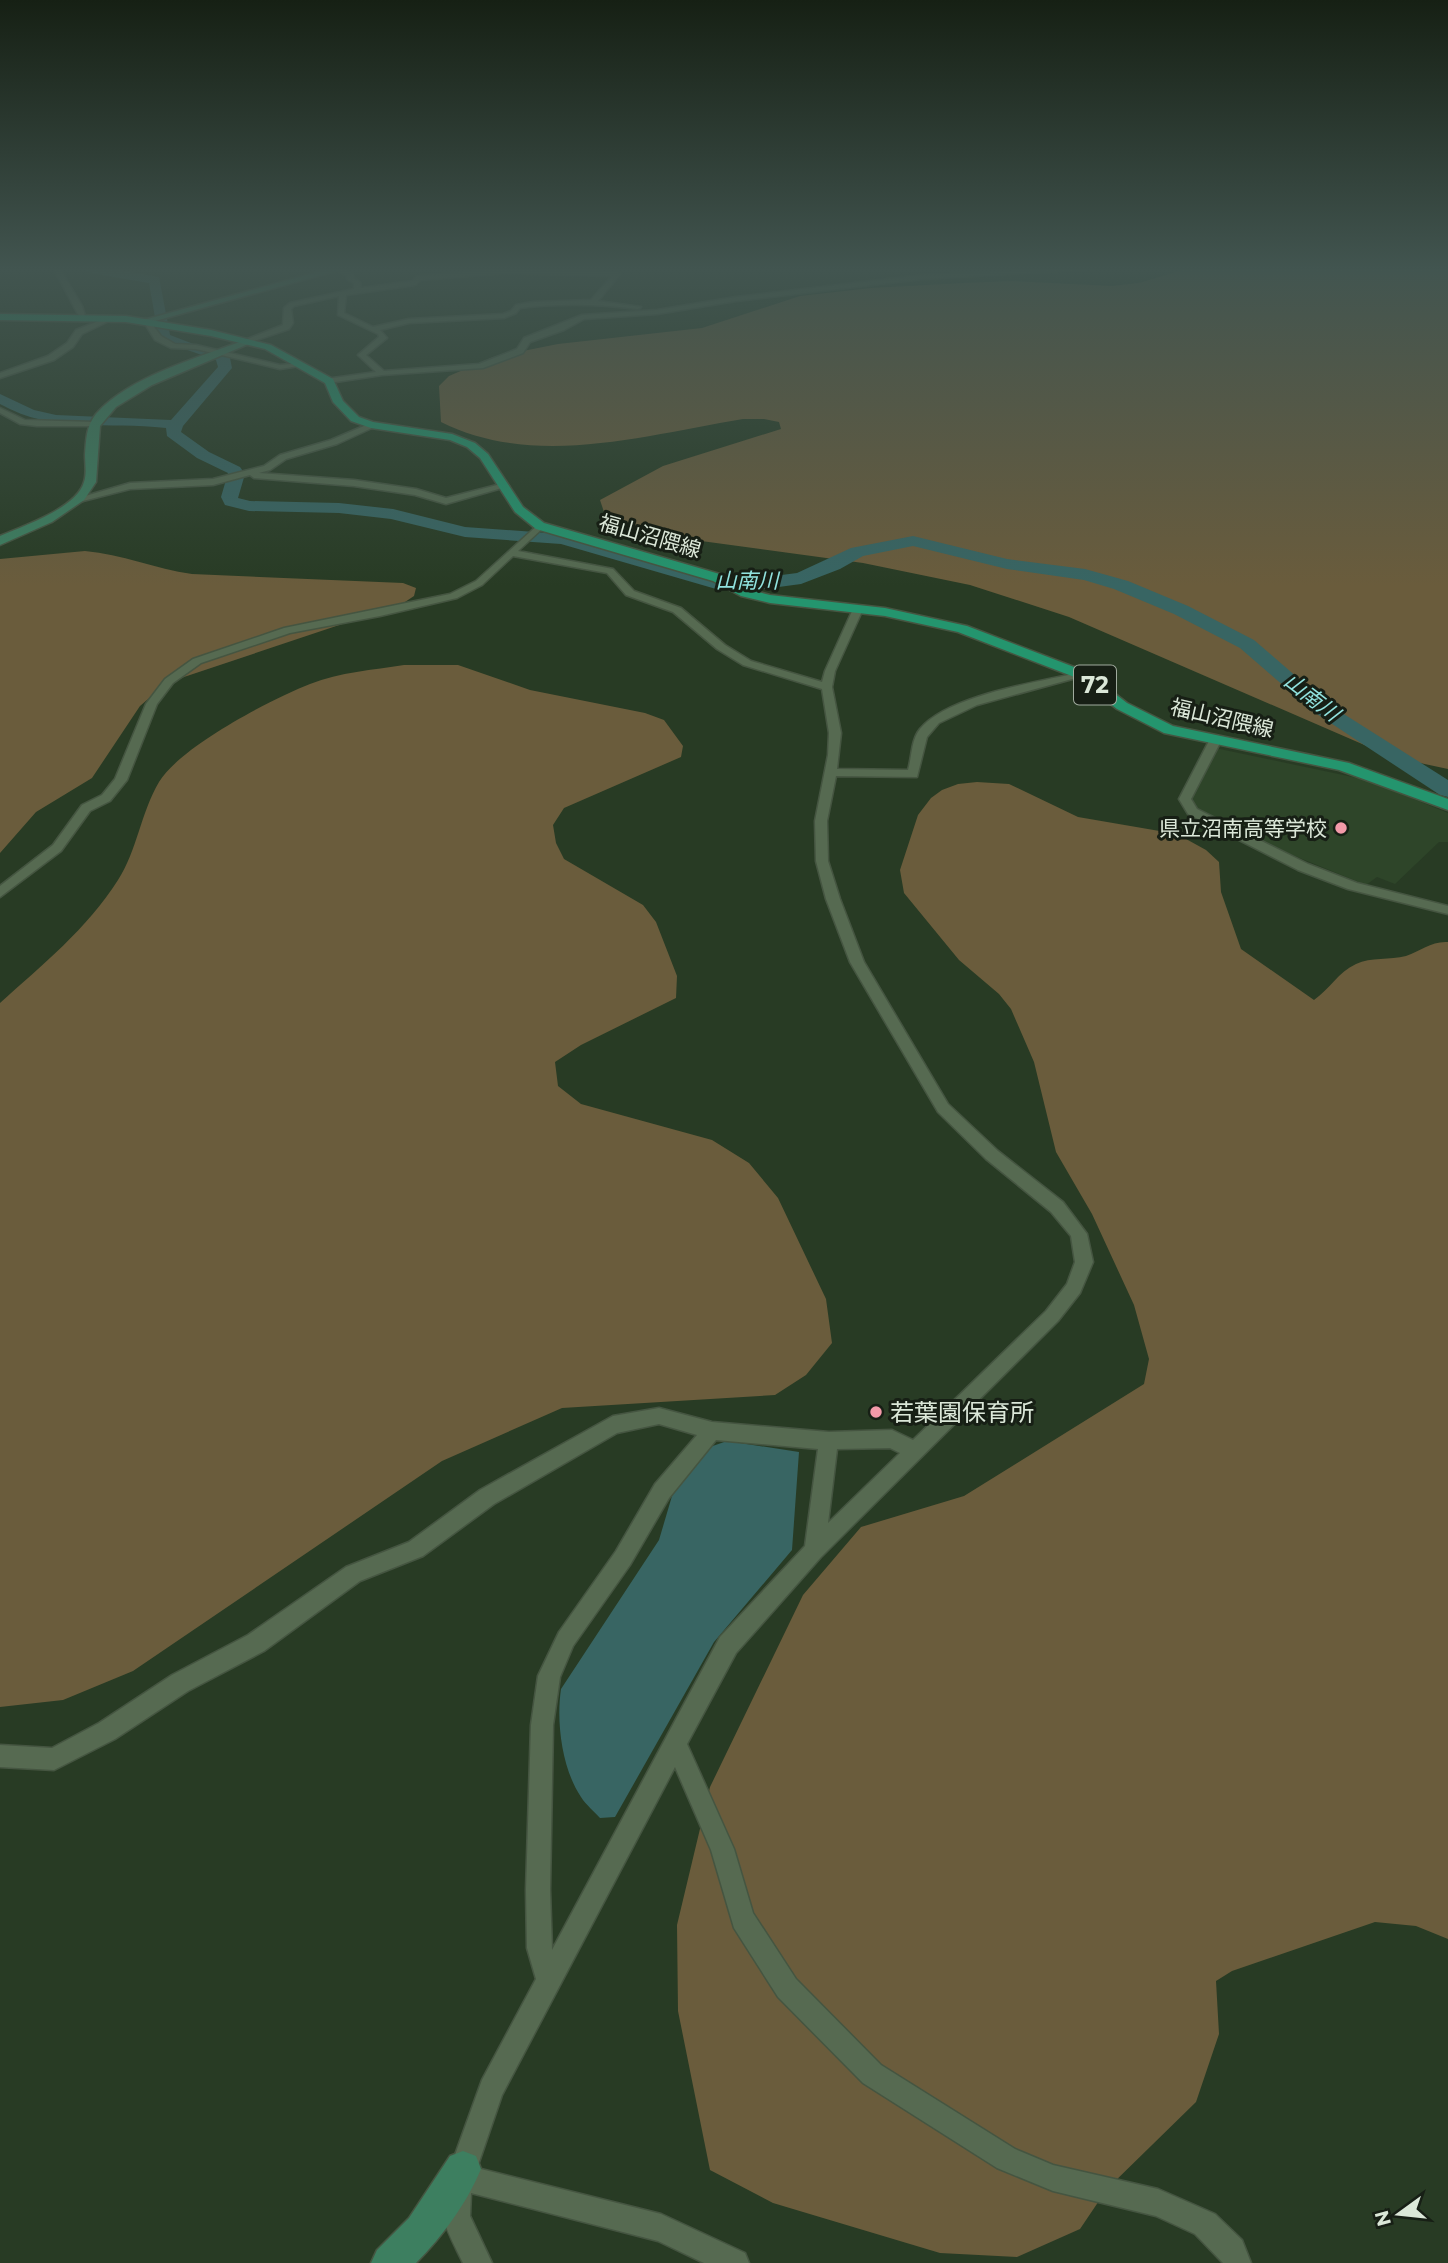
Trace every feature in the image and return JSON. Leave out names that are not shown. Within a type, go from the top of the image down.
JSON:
[{"type":"main road","points":[[318,375],[330,381]]},
{"type":"main road","name":"福山沼隈線","points":[[330,381],[345,411],[371,425],[452,437],[471,445],[484,456],[519,509],[540,526],[770,599],[885,611],[962,629],[1082,675],[1144,720],[1169,730],[1343,766],[1448,805]]},
{"type":"street","points":[[79,499],[91,481],[97,421],[122,398],[173,375]]},
{"type":"street","points":[[330,381],[372,375]]},
{"type":"street","points":[[0,410],[23,422],[97,421]]},
{"type":"street","points":[[0,541],[79,499],[130,486],[214,482],[267,468],[283,457],[334,442],[371,425]]},
{"type":"street","points":[[241,475],[354,482],[416,492],[446,501],[505,486]]},
{"type":"street","points":[[0,893],[57,848],[86,808],[106,798],[121,780],[152,704],[169,681],[197,661],[288,630],[453,596],[479,583],[540,526]]},
{"type":"street","points":[[511,553],[610,571],[630,593],[677,610],[721,647],[747,663],[827,687]]},
{"type":"street","points":[[478,2263],[456,2217],[461,2173],[491,2089],[728,1645],[814,1550],[1052,1316],[1074,1288],[1084,1262],[1079,1234],[1057,1207],[992,1155],[943,1108],[857,962],[833,899],[822,861],[821,821],[831,772],[835,733],[827,687],[830,671],[858,609]]},
{"type":"street","points":[[831,772],[913,774],[922,734],[930,724],[953,710],[1007,693],[1082,675]]},
{"type":"street","points":[[1215,741],[1185,799],[1192,811],[1303,867],[1353,886],[1448,910]]},
{"type":"street","points":[[0,1756],[54,1759],[107,1731],[180,1682],[256,1643],[353,1574],[416,1549],[487,1497],[613,1425],[659,1416],[712,1430],[829,1441],[892,1439],[915,1451]]},
{"type":"street","points":[[550,1982],[539,1948],[538,1890],[542,1725],[549,1676],[566,1639],[624,1558],[662,1491],[712,1430]]},
{"type":"street","points":[[814,1550],[829,1441]]},
{"type":"street","points":[[675,1741],[722,1849],[743,1919],[788,1988],[872,2074],[1006,2159],[1053,2178],[1158,2203],[1205,2224],[1232,2250],[1237,2263]]},
{"type":"street","points":[[390,2263],[422,2231],[461,2173]]},
{"type":"street","points":[[461,2173],[661,2228],[735,2263]]},
{"type":"shaded area","points":[[1448,375],[1448,769],[1392,757],[1069,617],[970,585],[863,563],[657,535],[622,526],[605,515],[600,500],[663,466],[781,429],[779,422],[743,419],[590,444],[514,444],[477,436],[441,422],[439,386],[449,376]]},
{"type":"shaded area","points":[[85,551],[192,574],[403,583],[416,588],[414,596],[402,604],[184,677],[161,688],[140,706],[92,778],[36,812],[0,853],[0,559]]},
{"type":"shaded area","points":[[404,665],[458,665],[530,690],[645,713],[664,720],[683,746],[681,757],[564,808],[553,825],[556,843],[564,859],[643,905],[656,922],[677,976],[676,998],[581,1045],[555,1062],[558,1086],[581,1104],[712,1140],[749,1163],[778,1198],[826,1299],[832,1343],[806,1375],[775,1395],[562,1408],[442,1461],[133,1671],[63,1700],[0,1707],[0,1003],[63,946],[106,898],[124,869],[159,782],[186,754],[251,712],[310,684],[345,674]]},
{"type":"shaded area","name":"県立沼南高等学校","points":[[1215,748],[1367,780],[1448,813],[1448,842],[1439,842],[1395,884],[1377,877],[1366,885],[1280,850],[1195,809],[1189,803]]},
{"type":"shaded area","points":[[958,784],[1009,784],[1078,817],[1177,834],[1206,850],[1219,862],[1221,892],[1241,949],[1314,1000],[1344,971],[1356,964],[1406,956],[1431,945],[1448,942],[1448,1939],[1416,1926],[1375,1922],[1232,1971],[1216,1981],[1219,2034],[1196,2102],[1107,2189],[1080,2229],[1017,2257],[940,2253],[773,2203],[710,2170],[678,2011],[677,1925],[710,1787],[803,1595],[861,1527],[964,1496],[1144,1384],[1149,1359],[1134,1305],[1092,1214],[1056,1152],[1034,1062],[1011,1009],[999,994],[959,960],[904,893],[900,870],[918,815],[931,798],[942,790]]},
{"type":"water","points":[[727,1441],[799,1452],[792,1550],[714,1642],[615,1817],[600,1818],[585,1803],[569,1773],[560,1730],[561,1689],[659,1540],[672,1496],[690,1462],[707,1448]]},
{"type":"waterway","points":[[175,425],[219,375]]},
{"type":"waterway","name":"山南川","points":[[0,398],[28,413],[56,419],[175,425]]},
{"type":"waterway","name":"山南川","points":[[175,425],[173,433],[203,455],[234,470],[237,474],[229,497],[231,501],[249,506],[339,508],[393,514],[465,532],[562,539],[716,583],[757,584],[801,578],[834,565],[857,552],[913,541],[1007,564],[1085,575],[1121,585],[1181,610],[1247,644],[1321,708],[1448,790]]},
{"type":"place","name":"県立沼南高等学校","points":[[1341,828]]},
{"type":"place","name":"若葉園保育所","points":[[876,1412]]}]
